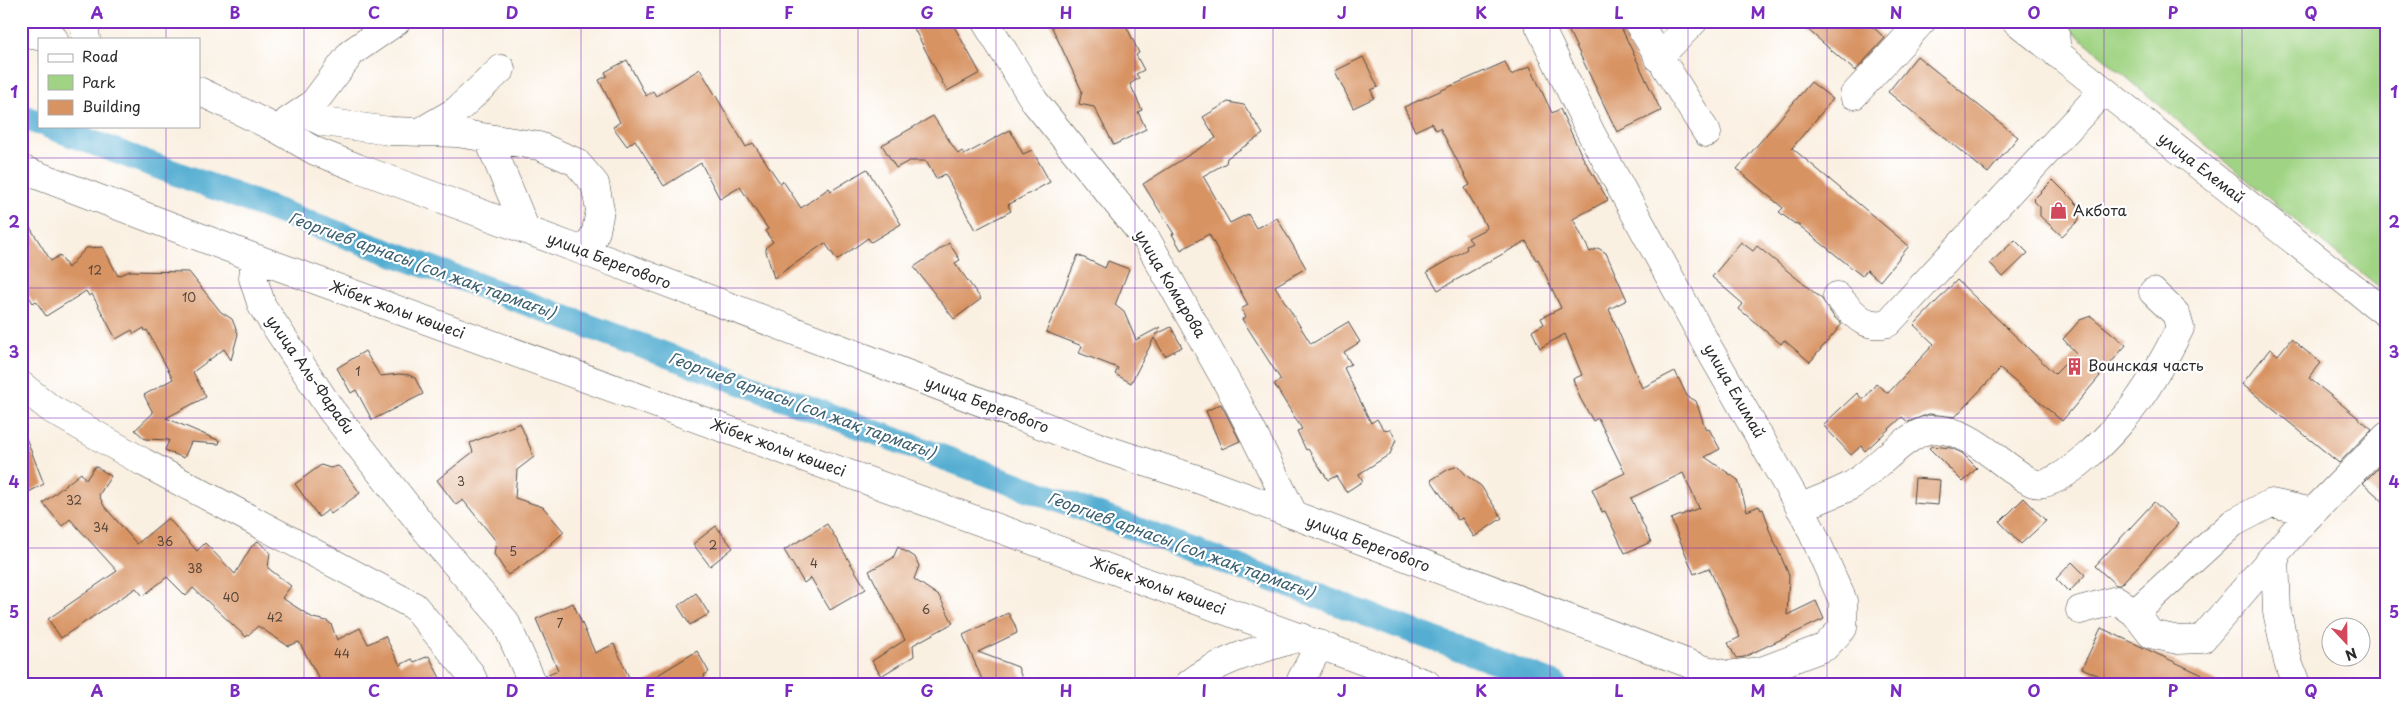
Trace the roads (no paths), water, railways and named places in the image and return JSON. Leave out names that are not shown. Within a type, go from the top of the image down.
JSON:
[{"type":"street","points":[[84,21],[86,38]]},
{"type":"street","points":[[277,129],[313,104],[352,52],[398,21]]},
{"type":"street","name":"улица Комарова","points":[[985,21],[1035,102],[1146,240],[1236,397],[1294,515]]},
{"type":"street","name":"улица Елимай","points":[[1538,21],[1591,133],[1708,347],[1800,508],[1843,601],[1843,628],[1825,647],[1769,669],[1727,676],[1703,669]]},
{"type":"street","points":[[1637,21],[1658,58],[1708,133]]},
{"type":"street","points":[[1658,58],[1694,21]]},
{"type":"street","points":[[1854,95],[1922,21]]},
{"type":"street","name":"улица Елемай","points":[[2016,21],[2387,314]]},
{"type":"street","points":[[2054,21],[2058,54]]},
{"type":"street","points":[[21,33],[48,38]]},
{"type":"street","points":[[420,132],[456,111],[501,69]]},
{"type":"street","name":"улица Берегового","points":[[200,91],[277,129],[315,151],[1102,448],[1200,480],[1703,669]]},
{"type":"street","points":[[1837,296],[1863,322],[1876,326],[1888,323],[2104,91]]},
{"type":"street","points":[[302,112],[323,122],[390,131],[457,133],[539,146],[576,162],[594,184],[600,210],[596,231],[586,252]]},
{"type":"street","points":[[488,138],[526,230]]},
{"type":"street","points":[[21,169],[255,258]]},
{"type":"street","name":"Жібек жолы көшесі","points":[[255,258],[1427,684]]},
{"type":"street","name":"улица Аль-Фараби","points":[[255,258],[253,278],[262,306],[331,410],[426,530],[505,621],[533,684]]},
{"type":"street","points":[[1800,508],[1852,485],[1904,443],[1929,430],[1959,433],[2033,483],[2050,482],[2076,466],[2105,439],[2136,403],[2180,328],[2176,314],[2153,292]]},
{"type":"street","points":[[21,385],[51,409],[143,462],[414,606],[470,674],[475,684]]},
{"type":"street","points":[[2080,610],[2117,600],[2135,613],[2151,634],[2178,640],[2202,639],[2313,512],[2387,436]]},
{"type":"street","points":[[2135,613],[2233,523],[2271,503],[2313,512]]},
{"type":"street","points":[[2275,555],[2277,612],[2288,662],[2296,684]]},
{"type":"street","points":[[1189,684],[1205,671],[1225,661],[1310,641],[1302,684]]},
{"type":"waterway","name":"Георгиев арнасы (сол жақ тармағы)","points":[[21,116],[38,123]]},
{"type":"waterway","name":"Георгиев арнасы (сол жақ тармағы)","points":[[53,128],[1555,684]]},
{"type":"place","name":"Акбота","points":[[2059,211]]},
{"type":"place","name":"Воинская часть","points":[[2074,366]]}]
